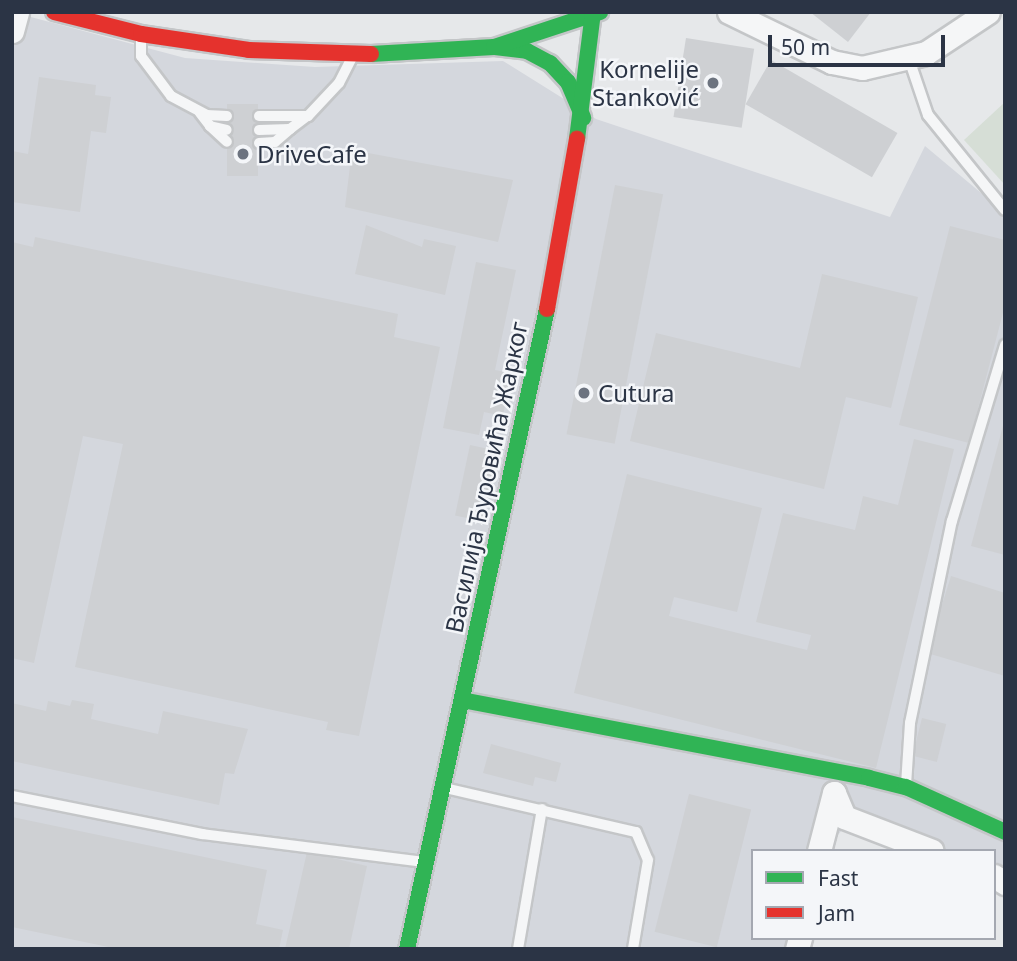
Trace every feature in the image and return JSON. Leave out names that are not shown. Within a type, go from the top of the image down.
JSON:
[{"type":"main road","points":[[54,12],[141,34],[249,50],[352,54],[500,44],[595,13]]},
{"type":"main road","points":[[500,44],[530,12]]},
{"type":"main road","name":"Василија Ђуровића Жарког","points":[[407,949],[583,120],[595,13]]},
{"type":"main road","points":[[500,44],[527,51],[550,63],[568,82],[583,120]]},
{"type":"main road","points":[[462,700],[869,778],[906,787],[1005,832]]},
{"type":"street","points":[[12,31],[17,12]]},
{"type":"street","points":[[729,12],[849,67],[909,60],[988,12]]},
{"type":"street","points":[[834,793],[869,778]]},
{"type":"street","points":[[820,849],[834,793]]},
{"type":"street","points":[[834,793],[845,817],[927,849]]},
{"type":"lane","points":[[141,34],[141,56],[160,84],[198,110],[227,142]]},
{"type":"lane","points":[[259,143],[275,142],[309,116],[339,83],[352,54]]},
{"type":"lane","points":[[909,60],[928,114],[1005,210]]},
{"type":"lane","points":[[198,110],[227,116]]},
{"type":"lane","points":[[258,116],[309,116]]},
{"type":"lane","points":[[210,126],[227,130]]},
{"type":"lane","points":[[259,130],[290,130]]},
{"type":"lane","points":[[906,787],[910,723],[952,521],[1005,345]]},
{"type":"lane","points":[[442,788],[631,828],[642,839],[647,872],[633,949]]},
{"type":"lane","points":[[12,796],[201,834],[426,863]]},
{"type":"lane","points":[[519,949],[542,809]]},
{"type":"shaded area","points":[[12,12],[185,58],[315,67],[503,61],[596,119],[890,217],[925,146],[1005,213],[1005,867],[996,865],[996,849],[944,849],[850,820],[827,849],[751,849],[751,940],[812,940],[811,949],[12,949]]},
{"type":"shaded area","points":[[1005,102],[1005,185],[964,140]]},
{"type":"building","points":[[810,12],[871,12],[848,42]]},
{"type":"building","name":"Kornelije Stanković","points":[[686,38],[754,49],[742,128],[673,117]]},
{"type":"building","points":[[771,60],[897,133],[872,177],[746,104]]},
{"type":"building","points":[[39,77],[96,85],[95,95],[111,97],[106,133],[91,131],[80,212],[12,202],[12,151],[28,154]]},
{"type":"building","points":[[227,104],[258,104],[258,176],[227,176]]},
{"type":"building","points":[[352,150],[513,180],[498,242],[345,207]]},
{"type":"building","points":[[615,185],[663,194],[615,444],[567,434]]},
{"type":"building","points":[[366,225],[422,247],[424,239],[456,246],[445,295],[355,274]]},
{"type":"building","points":[[950,226],[1005,240],[1005,305],[969,443],[899,425]]},
{"type":"building","points":[[35,237],[398,314],[394,337],[440,347],[359,736],[326,730],[328,722],[75,667],[123,444],[83,436],[34,663],[12,658],[12,242],[33,247]]},
{"type":"building","points":[[476,262],[516,270],[495,370],[511,373],[503,416],[484,412],[479,435],[443,428]]},
{"type":"building","points":[[822,274],[918,297],[891,408],[846,397],[824,489],[630,441],[656,333],[800,368]]},
{"type":"building","points":[[1005,422],[1005,555],[971,546]]},
{"type":"building","points":[[914,439],[954,449],[876,768],[574,693],[627,474],[762,508],[737,612],[674,597],[669,616],[807,650],[811,635],[756,622],[783,513],[855,530],[863,496],[898,505]]},
{"type":"building","points":[[470,445],[498,451],[483,521],[455,515]]},
{"type":"building","points":[[951,576],[1005,593],[1005,676],[927,653]]},
{"type":"building","points":[[72,700],[94,704],[91,719],[158,734],[163,711],[248,729],[234,774],[225,773],[219,805],[12,761],[12,703],[46,711],[48,701],[70,706]]},
{"type":"building","points":[[922,718],[946,724],[937,762],[913,756]]},
{"type":"building","points":[[491,744],[561,763],[556,782],[535,777],[533,786],[483,773]]},
{"type":"building","points":[[689,794],[751,809],[717,947],[655,932]]},
{"type":"building","points":[[12,817],[267,870],[256,924],[283,930],[279,949],[118,949],[12,927]]},
{"type":"building","points":[[307,852],[367,866],[349,949],[285,949]]},
{"type":"traffic: fast","points":[[577,139],[593,12]]},
{"type":"traffic: fast","points":[[371,54],[494,47],[600,12]]},
{"type":"traffic: fast","points":[[495,47],[527,51],[550,63],[568,82],[583,118]]},
{"type":"traffic: fast","points":[[407,949],[547,309]]},
{"type":"traffic: fast","points":[[462,700],[869,778],[906,787],[1005,832]]},
{"type":"traffic: jam","points":[[54,12],[141,34],[249,50],[371,54]]},
{"type":"traffic: jam","points":[[547,309],[577,139]]},
{"type":"place","name":"Kornelije Stanković","points":[[713,83]]},
{"type":"place","name":"DriveCafe","points":[[243,154]]},
{"type":"place","name":"Cutura","points":[[584,393]]}]
